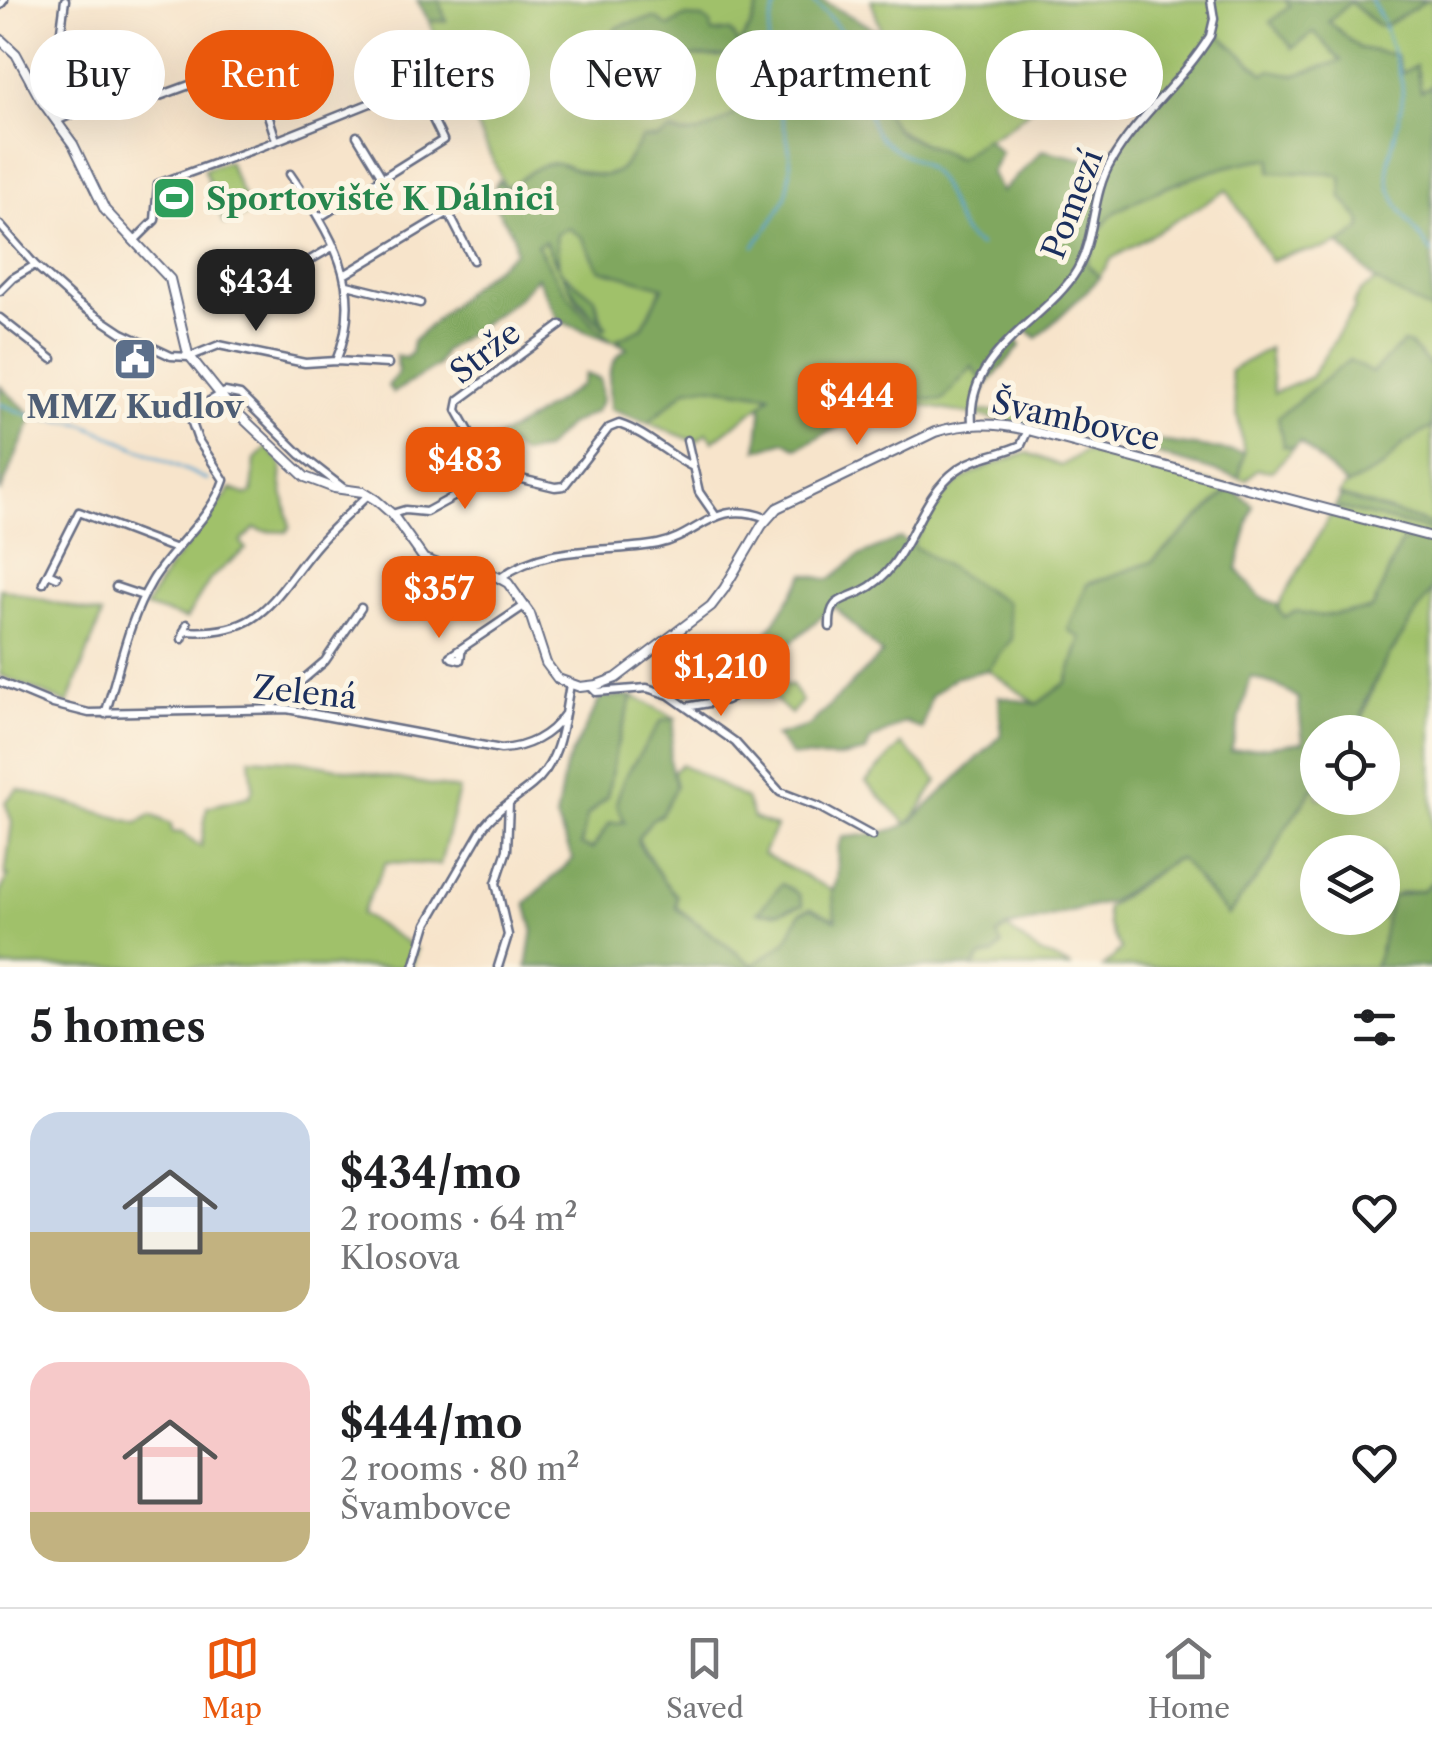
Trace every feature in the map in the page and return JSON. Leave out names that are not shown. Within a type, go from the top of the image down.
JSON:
[{"type":"street","points":[[61,30],[65,0]]},
{"type":"street","name":"Pomezí","points":[[972,422],[974,394],[998,352],[1077,270],[1109,164],[1210,36],[1214,18],[1211,0]]},
{"type":"street","points":[[0,39],[16,54],[30,82]]},
{"type":"street","points":[[134,241],[155,220],[158,184],[354,109]]},
{"type":"street","points":[[269,120],[276,140]]},
{"type":"street","points":[[320,217],[442,140],[433,120]]},
{"type":"street","points":[[56,121],[73,144],[105,210],[170,279],[189,357],[218,395],[306,478],[368,495],[392,514],[424,559],[483,569],[500,578],[525,605],[548,668],[558,679],[570,685],[590,686],[596,692],[658,690],[734,742],[780,792],[819,807],[872,836]]},
{"type":"street","points":[[357,136],[382,177]]},
{"type":"street","points":[[290,174],[320,217],[347,285],[349,311],[336,361]]},
{"type":"street","points":[[344,276],[468,200]]},
{"type":"street","points":[[448,212],[473,260]]},
{"type":"street","points":[[0,225],[35,265],[101,321],[171,356],[189,357],[219,344],[305,364],[388,364]]},
{"type":"street","points":[[292,270],[334,246]]},
{"type":"street","points":[[0,290],[35,265]]},
{"type":"street","points":[[347,285],[420,303]]},
{"type":"street","points":[[0,318],[52,358]]},
{"type":"street","name":"Strže","points":[[482,458],[457,410],[459,400],[562,325]]},
{"type":"street","points":[[106,714],[123,646],[142,596],[218,496],[224,480],[198,440],[192,420],[199,407],[229,391],[240,395],[288,443],[346,490]]},
{"type":"street","name":"Švambovce","points":[[590,686],[616,678],[718,598],[766,518],[782,504],[936,432],[972,422],[1028,430],[1432,537]]},
{"type":"street","points":[[482,458],[497,475],[560,488],[568,484],[609,428],[619,424],[643,434],[668,455],[692,467]]},
{"type":"street","points":[[830,627],[832,610],[840,599],[866,588],[904,552],[924,510],[945,480],[974,460],[1022,445],[1028,430]]},
{"type":"street","points":[[687,440],[701,498],[715,515]]},
{"type":"street","points":[[392,514],[405,510],[426,512],[477,484],[483,478],[482,458]]},
{"type":"street","points":[[184,631],[230,628],[262,613],[320,542],[368,495]]},
{"type":"street","points":[[44,583],[79,512],[176,548]]},
{"type":"street","points":[[500,578],[518,566],[558,553],[668,541],[715,515],[766,518]]},
{"type":"street","points":[[48,573],[58,578]]},
{"type":"street","points":[[116,586],[142,596]]},
{"type":"street","points":[[462,648],[525,605]]},
{"type":"street","points":[[270,708],[324,661],[361,608]]},
{"type":"street","name":"Zelená","points":[[0,682],[53,704],[106,714],[270,708],[501,750],[542,736],[564,716]]},
{"type":"street","points":[[414,967],[427,924],[484,826],[495,812],[534,784],[551,764],[570,685]]},
{"type":"street","points":[[684,707],[726,700],[745,690]]},
{"type":"street","points":[[498,967],[508,935],[496,883],[507,850],[509,802]]},
{"type":"green space","points":[[417,0],[439,0],[446,21],[429,21]]},
{"type":"green space","points":[[439,0],[761,0],[749,30],[710,32],[703,18],[668,27],[655,18],[626,24],[619,30],[550,30],[550,120],[696,120],[696,57],[716,56],[716,120],[725,120],[700,133],[670,131],[658,139],[642,138],[626,168],[602,177],[553,163],[505,187],[474,120],[530,120],[530,30],[433,30],[429,21],[446,21]]},
{"type":"green space","points":[[761,0],[821,0],[876,30],[749,30]]},
{"type":"green space","points":[[871,0],[1285,0],[1291,6],[1292,48],[1314,31],[1341,61],[1296,75],[1272,71],[1264,74],[1215,32],[1163,96],[1163,30],[986,30],[986,120],[1018,120],[959,159],[901,132],[890,120],[966,120],[966,30],[881,30]]},
{"type":"green space","points":[[1285,0],[1427,0],[1385,26],[1379,26],[1350,2],[1329,22],[1359,48],[1396,55],[1402,73],[1416,65],[1421,91],[1432,86],[1432,312],[1376,281],[1340,245],[1361,229],[1362,222],[1342,198],[1341,177],[1327,173],[1270,172],[1271,159],[1256,160],[1163,188],[1111,216],[1095,238],[1087,264],[1099,277],[1037,338],[1025,329],[1016,339],[1021,345],[986,386],[972,367],[942,401],[906,397],[856,374],[854,381],[891,393],[892,400],[797,448],[785,441],[757,450],[762,404],[771,395],[707,386],[687,389],[648,423],[610,409],[611,367],[627,348],[617,339],[642,328],[663,287],[599,269],[582,237],[568,228],[556,234],[559,267],[545,241],[537,245],[570,297],[611,341],[559,321],[537,277],[516,300],[444,351],[437,366],[393,393],[388,386],[398,373],[396,356],[406,358],[413,341],[515,252],[513,235],[495,204],[498,180],[505,187],[539,166],[553,163],[590,174],[610,175],[623,166],[642,138],[658,138],[670,131],[700,133],[725,120],[891,120],[901,134],[958,159],[986,138],[1001,153],[991,173],[1001,192],[1043,150],[1101,163],[1140,120],[1163,120],[1163,95],[1215,31],[1264,74],[1271,70],[1296,75],[1341,61],[1314,32],[1293,48],[1270,22],[1290,6]]},
{"type":"green space","points":[[1432,0],[1432,86],[1421,91],[1418,71],[1401,74],[1396,55],[1359,48],[1329,22],[1350,2],[1378,26],[1385,26]]},
{"type":"green space","points":[[684,17],[703,18],[710,23],[712,33],[716,33],[716,56],[696,57],[696,30],[615,30],[655,18],[669,27]]},
{"type":"green space","points":[[1254,159],[1272,159],[1271,172],[1337,174],[1341,177],[1342,198],[1362,222],[1361,229],[1336,245],[1271,261],[1227,190],[1111,259],[1099,277],[1087,264],[1102,226],[1124,207],[1180,182]]},
{"type":"green space","points":[[228,161],[251,213],[224,224],[204,169]]},
{"type":"green space","name":"Sportoviště K Dálnici","points":[[174,181],[187,206],[172,213],[162,189]]},
{"type":"green space","points":[[568,228],[582,237],[599,269],[663,286],[642,328],[618,340],[628,348],[597,330],[563,290],[537,244],[544,241],[557,266],[556,234]],"holes":[[[561,272],[595,298],[605,329],[580,305]]]},
{"type":"green space","points":[[561,272],[595,298],[599,318],[607,327],[604,329],[586,308]]},
{"type":"green space","points":[[1376,281],[1432,312],[1432,367],[1410,345],[1404,344],[1372,373],[1349,360],[1283,446],[1294,448],[1272,471],[1257,469],[1246,480],[1239,478],[1244,453],[1230,371],[1269,348],[1274,393],[1311,377],[1355,308],[1353,304],[1361,291]]},
{"type":"green space","points":[[1403,343],[1432,367],[1432,427],[1402,445],[1384,466],[1347,485],[1300,442],[1294,448],[1283,446],[1278,417],[1349,360],[1372,373]]},
{"type":"green space","points":[[972,366],[986,386],[977,411],[1004,412],[1103,433],[1102,439],[892,400],[891,393],[854,381],[856,374],[906,397]]},
{"type":"green space","points":[[585,374],[600,379],[602,401],[595,412],[568,425],[544,450],[521,454],[511,447],[484,449],[483,444],[521,425],[581,385]]},
{"type":"green space","points":[[0,386],[33,416],[0,493]]},
{"type":"green space","points":[[707,386],[773,396],[713,441],[707,433],[696,442],[648,423],[687,389]]},
{"type":"green space","points":[[1432,427],[1432,525],[1339,495],[1343,488],[1384,466],[1402,445]]},
{"type":"green space","points":[[1103,433],[1244,453],[1239,478],[1102,439]]},
{"type":"green space","points":[[267,447],[282,465],[290,527],[286,532],[255,528],[241,542],[246,549],[211,578],[186,619],[145,607],[169,568],[231,489],[252,493],[255,459]]},
{"type":"green space","points":[[1085,451],[1231,488],[1152,562],[1087,584],[1081,638],[1067,682],[1037,704],[988,670],[1012,639],[1006,602],[912,546],[935,507],[970,475],[1028,453],[1061,466]]},
{"type":"green space","points":[[1231,488],[1253,505],[1237,569],[1260,597],[1279,605],[1284,617],[1296,611],[1320,616],[1370,610],[1400,544],[1413,537],[1432,541],[1432,589],[1382,667],[1363,715],[1300,716],[1298,698],[1251,677],[1231,751],[1300,742],[1300,807],[1271,860],[1228,915],[1180,859],[1110,902],[1007,928],[997,935],[1002,945],[994,954],[981,957],[973,967],[527,967],[533,929],[526,903],[573,859],[556,819],[565,767],[601,697],[633,696],[616,748],[607,797],[587,816],[581,845],[592,849],[610,823],[625,822],[616,803],[624,778],[661,721],[675,718],[669,760],[676,786],[661,815],[652,819],[638,843],[677,896],[676,908],[753,965],[786,942],[800,913],[811,908],[836,920],[832,890],[843,837],[887,831],[912,821],[1001,736],[999,696],[1037,704],[1067,682],[1081,638],[1068,630],[1087,584],[1152,562]]},
{"type":"green space","points":[[1341,496],[1432,525],[1432,531],[1335,507]]},
{"type":"green space","points":[[1335,507],[1432,531],[1432,541],[1413,537],[1400,544],[1370,610],[1320,616],[1297,612],[1283,617],[1279,605]]},
{"type":"green space","points":[[900,538],[1006,602],[1012,639],[988,670],[954,678],[931,696],[922,730],[905,722],[870,741],[866,752],[835,758],[792,756],[775,736],[809,726],[882,654],[834,606],[742,684],[738,679],[805,574],[829,580],[859,556]]},
{"type":"green space","points":[[0,588],[102,615],[68,704],[0,675]]},
{"type":"green space","points":[[1432,589],[1432,882],[1423,890],[1400,893],[1400,835],[1300,835],[1300,935],[1384,935],[1374,967],[1103,967],[1121,950],[1108,924],[1106,908],[1174,860],[1183,860],[1228,915],[1271,860],[1300,807],[1300,815],[1400,815],[1400,715],[1363,715],[1398,640]]},
{"type":"green space","points":[[777,678],[788,687],[791,685],[802,701],[791,714],[766,691]]},
{"type":"green space","points":[[633,696],[675,718],[661,721],[647,745],[625,822],[609,823],[592,850],[581,846],[587,816],[607,797],[616,748]]},
{"type":"green space","points":[[902,744],[938,781],[907,824],[866,782]]},
{"type":"green space","points":[[250,758],[301,761],[459,790],[440,865],[386,862],[361,914],[417,949],[412,967],[0,967],[0,892],[9,875],[5,876],[12,822],[5,802],[18,789],[137,823],[151,815],[171,824],[172,832],[183,833],[201,847],[207,807],[250,796]]},
{"type":"green space","points":[[681,764],[746,799],[753,818],[776,827],[763,854],[832,890],[836,921],[811,908],[801,913],[786,942],[753,965],[676,907],[677,896],[638,839],[675,786],[673,772]],"holes":[[[782,884],[793,890],[796,907],[776,913],[759,912]]]},
{"type":"green space","points":[[1432,882],[1432,967],[1374,967],[1383,935],[1400,935],[1400,895],[1423,890]]},
{"type":"green space","points":[[782,884],[799,894],[803,905],[776,913],[758,912]]},
{"type":"green space","points":[[1007,928],[1038,952],[1072,967],[973,967],[981,957],[994,954],[997,934]]},
{"type":"waterway","points":[[754,246],[784,199],[790,168],[768,51],[770,26],[779,0]]},
{"type":"waterway","points":[[810,0],[833,21],[851,48],[860,68],[868,114],[879,137],[935,176],[958,224],[980,246]]},
{"type":"waterway","points":[[1371,0],[1383,21]]},
{"type":"waterway","points":[[1384,25],[1402,86],[1401,111],[1389,163],[1390,187],[1432,253]]},
{"type":"waterway","points":[[0,404],[33,417],[83,424],[208,480]]},
{"type":"place","name":"Sportoviště K Dálnici","points":[[174,198]]},
{"type":"place","name":"MMZ Kudlov","points":[[135,359]]}]
